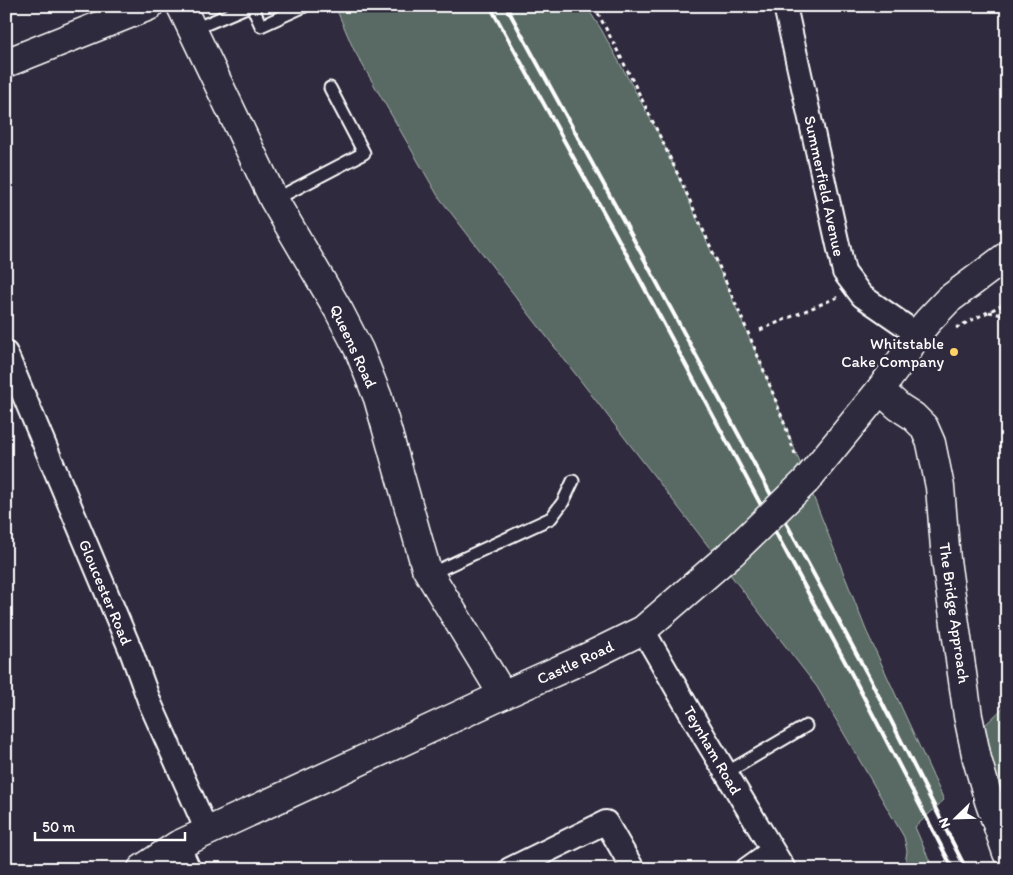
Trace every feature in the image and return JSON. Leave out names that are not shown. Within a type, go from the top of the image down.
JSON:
[{"type":"street","points":[[6,63],[148,6]]},
{"type":"street","name":"Queens Road","points":[[181,6],[274,200],[339,311],[359,350],[378,398],[426,568],[503,695]]},
{"type":"street","name":"Summerfield Avenue","points":[[786,6],[844,272],[862,296],[917,334]]},
{"type":"street","name":"Castle Road","points":[[142,869],[184,857],[207,831],[643,630],[733,552],[806,481],[880,390],[901,361],[917,334],[948,300],[1007,256]]},
{"type":"street","name":"Gloucester Road","points":[[6,353],[131,651],[150,703],[207,831]]},
{"type":"street","name":"The Bridge Approach","points":[[880,390],[924,427],[931,443],[940,487],[946,560],[968,716],[986,792],[1007,853]]},
{"type":"street","name":"Teynham Road","points":[[643,630],[778,860]]},
{"type":"street","points":[[510,869],[606,822],[633,869]]},
{"type":"street","points":[[747,869],[778,860]]},
{"type":"lane","points":[[192,30],[251,6],[261,26],[305,6]]},
{"type":"lane","points":[[274,200],[364,153],[330,88]]},
{"type":"lane","points":[[430,574],[551,518],[563,502],[572,481]]},
{"type":"lane","points":[[726,773],[806,726]]},
{"type":"path","points":[[594,6],[643,100],[688,196],[741,315],[783,417],[806,481]]},
{"type":"path","points":[[760,330],[856,289]]},
{"type":"path","points":[[1007,300],[1004,304],[988,312],[1007,316]]},
{"type":"green space","points":[[335,6],[586,6],[601,29],[662,140],[761,364],[866,630],[944,800],[915,827],[933,869],[904,869],[907,851],[904,837],[817,687],[438,196],[354,50]]},
{"type":"green space","points":[[1007,704],[1007,818],[1000,802],[984,726]]},
{"type":"railway","points":[[490,6],[615,233],[857,684],[953,869]]},
{"type":"railway","points":[[506,6],[869,677],[966,869]]},
{"type":"place","name":"Whitstable Cake Company","points":[[954,352]]}]
